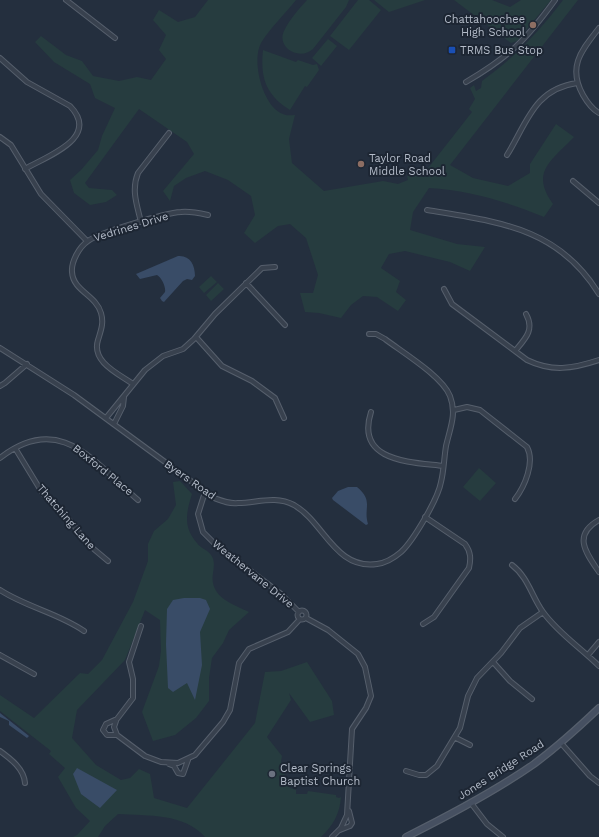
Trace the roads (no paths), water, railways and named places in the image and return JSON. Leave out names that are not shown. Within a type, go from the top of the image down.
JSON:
[{"type":"main road","name":"Jones Bridge Road","points":[[406,837],[471,802],[532,765],[561,743],[599,708]]},
{"type":"street","points":[[66,0],[115,38]]},
{"type":"street","points":[[466,82],[497,64],[516,47],[534,28],[555,0]]},
{"type":"street","points":[[599,29],[585,45],[577,61],[576,71],[577,83],[586,100],[599,113]]},
{"type":"street","points":[[0,58],[27,82],[70,106],[74,110],[79,120],[78,134],[73,140],[64,148],[25,169]]},
{"type":"street","points":[[507,155],[533,108],[541,98],[559,87],[577,83]]},
{"type":"street","points":[[141,222],[134,194],[138,173],[170,133]]},
{"type":"street","points":[[0,137],[11,145],[41,194],[87,241]]},
{"type":"street","points":[[573,181],[599,203]]},
{"type":"street","points":[[427,210],[500,223],[536,236],[569,259],[589,280],[599,294]]},
{"type":"street","name":"Vedrines Drive","points":[[133,384],[106,365],[100,358],[97,346],[102,326],[101,312],[95,301],[78,287],[73,277],[72,265],[79,250],[87,241],[100,234],[181,212],[208,215]]},
{"type":"street","points":[[106,418],[153,362],[183,349],[196,337],[215,314],[262,268],[275,267]]},
{"type":"street","points":[[246,283],[285,325]]},
{"type":"street","points":[[444,289],[452,304],[527,360],[549,368],[568,369],[599,360]]},
{"type":"street","points":[[515,351],[530,329],[530,321],[526,314]]},
{"type":"street","name":"Byers Road","points":[[0,348],[27,364],[106,418],[214,498],[226,502],[237,503],[276,500],[294,505],[304,513],[340,553],[357,562],[367,564],[387,561],[401,552],[425,517],[438,491],[453,423],[454,410],[449,394],[439,380],[385,339],[376,334],[369,334]]},
{"type":"street","points":[[196,337],[222,366],[252,382],[275,398],[284,418]]},
{"type":"street","points":[[0,386],[27,364]]},
{"type":"street","points":[[114,424],[123,406],[124,397]]},
{"type":"street","points":[[454,410],[466,407],[480,410],[527,447],[530,455],[530,465],[520,493],[515,499]]},
{"type":"street","points":[[371,412],[368,422],[370,435],[375,446],[384,454],[398,461],[443,466]]},
{"type":"street","name":"Boxford Place","points":[[0,458],[15,448],[35,439],[48,438],[73,445],[138,500]]},
{"type":"street","name":"Thatching Lane","points":[[15,448],[43,494],[67,517],[89,545],[108,561]]},
{"type":"street","name":"Weathervane Drive","points":[[205,492],[198,514],[203,532],[215,544],[281,594],[299,612]]},
{"type":"street","points":[[423,624],[434,617],[469,568],[471,560],[469,549],[465,544],[425,517]]},
{"type":"street","points":[[599,520],[588,528],[583,545],[599,572]]},
{"type":"street","points":[[512,566],[523,575],[543,612],[554,625],[599,666]]},
{"type":"street","points":[[0,590],[23,603],[61,617],[84,631]]},
{"type":"street","points":[[300,619],[298,615],[299,612],[302,611],[306,612],[306,618]]},
{"type":"street","points":[[406,770],[419,775],[426,775],[432,771],[456,738],[468,696],[473,685],[520,628],[543,612]]},
{"type":"street","points":[[168,763],[178,763],[189,758],[204,745],[230,710],[240,659],[249,649],[288,632],[300,619],[306,618],[328,630],[358,654],[362,660],[370,696],[366,708],[352,729],[348,807],[345,821],[332,837]]},
{"type":"street","points":[[141,626],[129,662],[133,679],[133,698],[117,719],[114,727],[117,735],[145,756],[174,766],[178,774],[183,774],[186,770],[185,765],[189,758]]},
{"type":"street","points":[[588,655],[599,642]]},
{"type":"street","points":[[0,656],[34,674]]},
{"type":"street","points":[[493,662],[510,681],[532,699]]},
{"type":"street","points":[[117,719],[106,724],[103,730],[107,735],[117,735]]},
{"type":"street","points":[[456,738],[470,744]]},
{"type":"street","points":[[561,743],[590,776],[599,783]]},
{"type":"street","points":[[0,751],[19,768],[24,776],[25,783]]},
{"type":"street","points":[[471,802],[487,824],[503,837]]},
{"type":"street","points":[[337,832],[352,824],[348,807]]},
{"type":"water","points":[[178,256],[189,259],[193,265],[195,276],[192,280],[187,279],[183,281],[164,302],[160,298],[165,292],[165,288],[159,276],[157,275],[140,279],[136,274]]},
{"type":"water","points":[[348,487],[357,487],[365,496],[367,501],[368,524],[366,525],[333,500],[332,498],[338,491]]},
{"type":"water","points":[[200,598],[206,600],[210,609],[200,632],[202,665],[195,700],[187,683],[173,692],[168,688],[166,644],[167,609],[173,600]]},
{"type":"water","points":[[0,713],[29,736],[27,738],[9,725],[9,721],[0,717]]},
{"type":"water","points":[[77,768],[117,790],[100,808],[81,794],[73,774]]},
{"type":"place","name":"Chattahoochee High School","points":[[533,25]]},
{"type":"place","name":"TRMS Bus Stop","points":[[452,50]]},
{"type":"place","name":"Taylor Road Middle School","points":[[361,164]]},
{"type":"place","name":"Clear Springs Baptist Church","points":[[272,774]]}]
